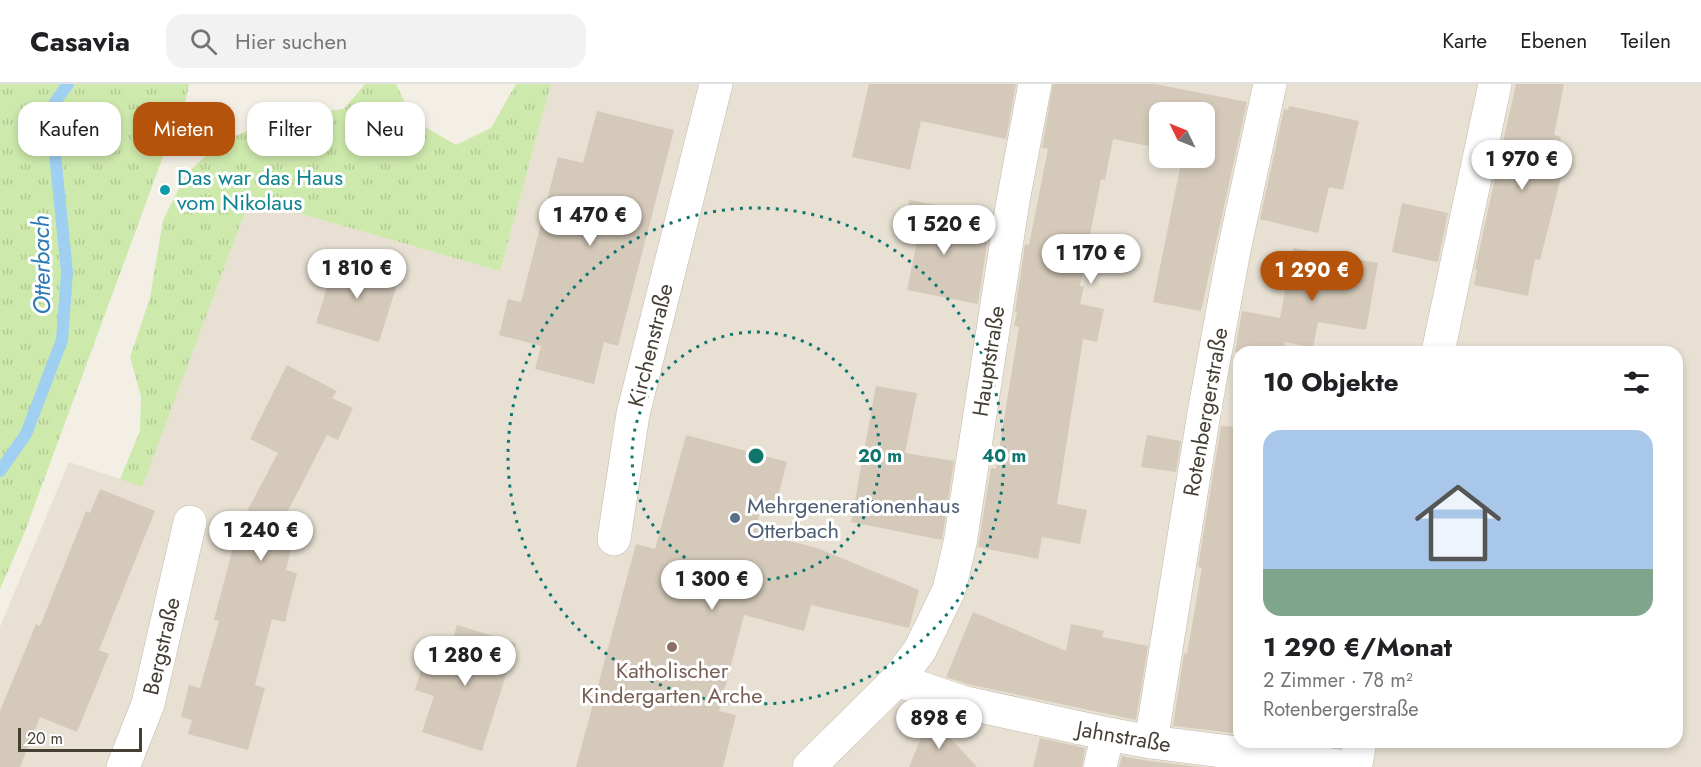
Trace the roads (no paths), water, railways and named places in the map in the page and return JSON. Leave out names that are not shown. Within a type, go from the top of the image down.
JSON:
[{"type":"street","name":"Kirchenstraße","points":[[614,539],[633,414],[716,84]]},
{"type":"street","name":"Hauptstraße","points":[[809,767],[897,680],[920,650],[949,590],[960,543],[1013,201],[1035,84]]},
{"type":"street","name":"Rotenbergerstraße","points":[[1151,742],[1204,413],[1234,250],[1270,84]]},
{"type":"street","points":[[1439,346],[1494,84]]},
{"type":"street","name":"Bergstraße","points":[[123,767],[148,704],[190,522]]},
{"type":"street","name":"Jahnstraße","points":[[897,680],[962,702],[1151,742],[1341,766],[1358,753]]},
{"type":"street","points":[[1100,767],[1108,734]]},
{"type":"waterway","name":"Otterbach","points":[[0,471],[26,434],[62,340],[67,272],[53,135],[55,102],[68,84]]},
{"type":"place","name":"Das war das Haus vom Nikolaus","points":[[165,190]]},
{"type":"place","name":"Mehrgenerationenhaus Otterbach","points":[[735,518]]},
{"type":"place","name":"Katholischer Kindergarten Arche","points":[[672,647]]}]
